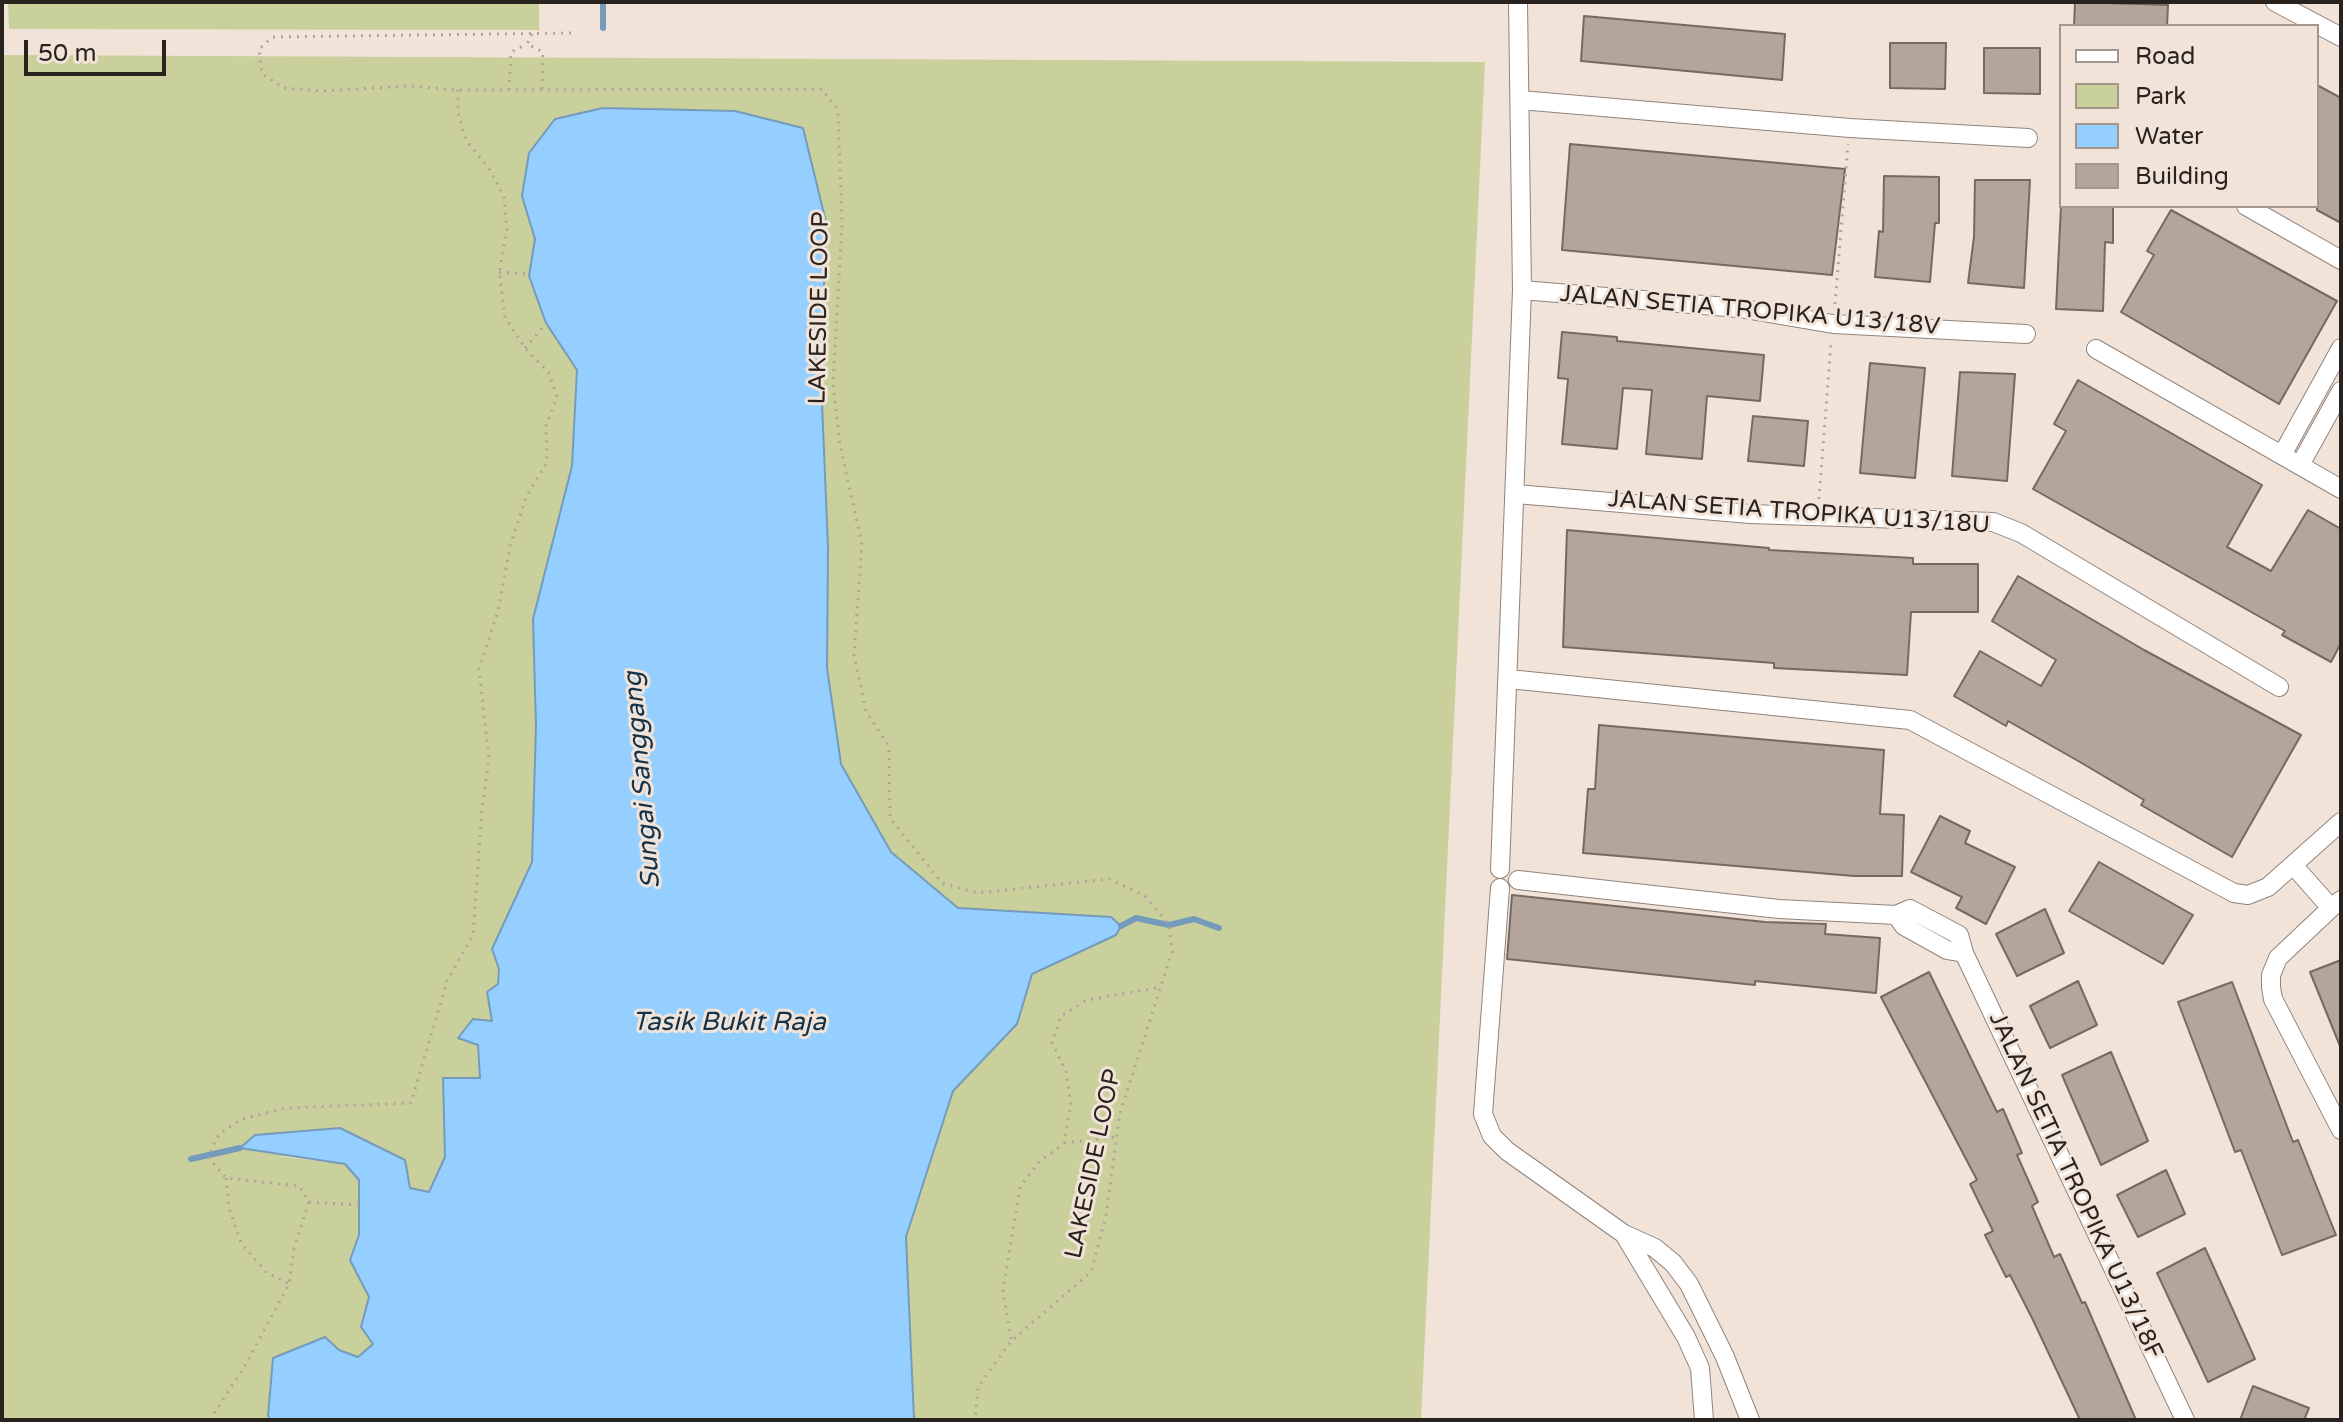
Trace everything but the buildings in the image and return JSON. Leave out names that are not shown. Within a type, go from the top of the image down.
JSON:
[{"type":"street","points":[[1518,2],[1522,290],[1516,494],[1500,869],[1495,879],[1500,888],[1483,1114],[1492,1136],[1507,1151],[1624,1234],[1655,1248],[1673,1263],[1689,1284],[1725,1357],[1750,1420]]},
{"type":"street","points":[[2275,2],[2316,24]]},
{"type":"street","points":[[2319,25],[2341,37]]},
{"type":"street","points":[[1520,100],[1850,128],[2028,138]]},
{"type":"street","points":[[2250,208],[2341,260]]},
{"type":"street","name":"JALAN SETIA TROPIKA U13/18V","points":[[1522,290],[1739,308],[1833,324],[2026,334]]},
{"type":"street","points":[[2282,455],[2341,348]]},
{"type":"street","points":[[2096,349],[2341,489]]},
{"type":"street","points":[[2300,465],[2341,391]]},
{"type":"street","name":"JALAN SETIA TROPIKA U13/18U","points":[[1516,494],[1818,516],[1993,522],[2021,533],[2279,687]]},
{"type":"street","points":[[1509,679],[1910,720],[2234,893],[2248,895],[2268,887],[2341,822]]},
{"type":"street","points":[[2293,865],[2336,904],[2278,958],[2271,975],[2273,999],[2341,1130]]},
{"type":"street","points":[[1500,869],[1514,870],[1518,880],[1511,889],[1500,888]]},
{"type":"street","name":"JALAN SETIA TROPIKA U13/18F","points":[[1518,880],[1779,909],[1896,915],[1904,926],[1947,950],[1964,953],[2185,1420]]},
{"type":"street","points":[[1624,1234],[1691,1347],[1700,1368],[1704,1420]]},
{"type":"path","points":[[527,44],[543,52],[542,90],[458,90],[408,86],[323,91],[284,88],[262,74],[259,49],[273,37],[571,33]]},
{"type":"path","points":[[509,90],[511,52],[527,44],[532,34]]},
{"type":"path","name":"LAKESIDE LOOP","points":[[542,90],[822,89],[838,110],[842,224],[833,384],[840,445],[862,544],[854,655],[866,711],[889,747],[890,818],[942,883],[977,893],[1109,879],[1145,896],[1169,925],[1172,952],[1128,1078],[1116,1137],[1106,1216],[1091,1272],[1011,1341],[978,1387],[975,1420]]},
{"type":"path","points":[[289,1284],[266,1272],[241,1243],[229,1208],[226,1178],[208,1157],[219,1134],[242,1119],[285,1108],[411,1103],[447,981],[473,935],[482,808],[489,759],[479,669],[498,611],[510,546],[527,495],[547,463],[546,426],[557,397],[549,373],[525,348],[505,317],[499,272],[507,230],[504,197],[490,170],[466,140],[458,113],[458,90]]},
{"type":"path","points":[[1818,516],[1850,128]]},
{"type":"path","points":[[499,272],[527,274]]},
{"type":"path","points":[[525,348],[544,326]]},
{"type":"path","points":[[1064,1143],[1071,1104],[1066,1072],[1052,1042],[1061,1016],[1087,1000],[1162,987]]},
{"type":"path","points":[[1011,1341],[1003,1291],[1020,1187],[1038,1163],[1064,1143],[1116,1137]]},
{"type":"path","points":[[226,1178],[299,1186],[309,1202]]},
{"type":"path","points":[[309,1202],[359,1205]]},
{"type":"path","points":[[210,1420],[246,1364],[289,1284],[294,1248],[309,1202]]},
{"type":"green space","points":[[8,2],[539,2],[539,30],[9,29]]},
{"type":"green space","points":[[2,55],[1485,62],[1421,1420],[914,1420],[906,1237],[953,1091],[1017,1024],[1032,974],[1116,935],[1111,917],[958,908],[891,852],[841,764],[827,668],[828,547],[821,379],[810,167],[803,128],[522,196],[535,239],[529,276],[546,323],[577,370],[572,466],[533,619],[536,726],[532,862],[492,949],[499,969],[493,1022],[459,1038],[478,1045],[480,1078],[443,1079],[445,1157],[429,1192],[410,1188],[405,1160],[276,1156],[346,1164],[359,1180],[359,1235],[350,1260],[369,1297],[361,1327],[373,1344],[358,1357],[339,1350],[274,1358],[268,1416],[271,1420],[2,1420]]},
{"type":"water","name":"Tasik Bukit Raja","points":[[603,108],[735,111],[803,128],[826,222],[821,379],[828,547],[827,668],[841,764],[891,852],[958,908],[1111,917],[1121,926],[1116,935],[1032,974],[1017,1024],[953,1091],[906,1237],[914,1420],[271,1420],[268,1416],[273,1358],[325,1337],[339,1350],[358,1357],[373,1344],[361,1327],[369,1297],[350,1260],[359,1235],[359,1180],[345,1164],[240,1148],[255,1135],[340,1128],[405,1160],[410,1188],[429,1192],[445,1157],[443,1078],[480,1078],[478,1045],[458,1038],[473,1019],[492,1021],[487,992],[498,984],[499,969],[492,949],[532,862],[536,726],[533,619],[572,466],[577,370],[546,323],[529,276],[535,239],[522,196],[529,153],[555,119]]},
{"type":"waterway","name":"Sungai Sanggang","points":[[603,2],[603,28]]},
{"type":"waterway","points":[[1121,926],[1136,918],[1169,925],[1194,919],[1219,928]]},
{"type":"waterway","points":[[191,1159],[240,1148]]}]
